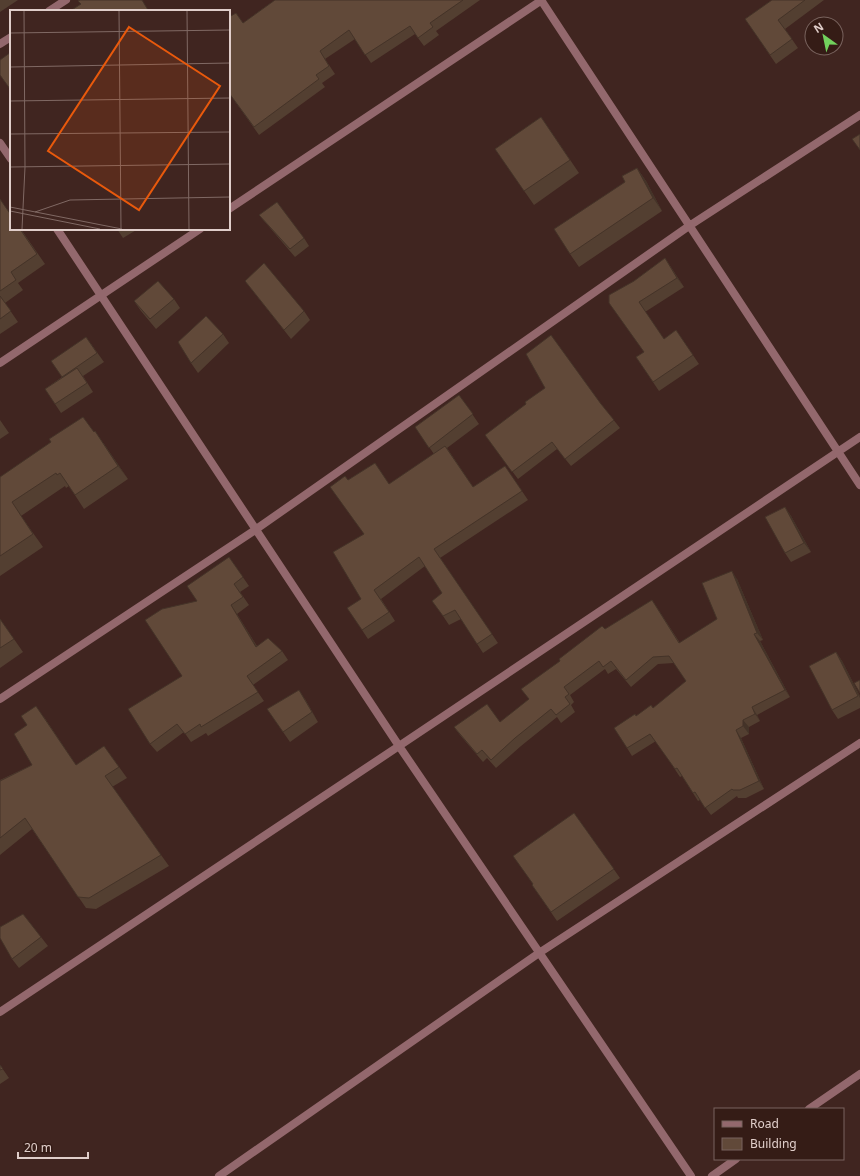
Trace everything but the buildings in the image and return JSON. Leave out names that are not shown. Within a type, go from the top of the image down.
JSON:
[{"type":"street","points":[[51,10],[66,0]]},
{"type":"street","points":[[230,208],[542,0],[860,485]]},
{"type":"street","points":[[0,44],[10,38]]},
{"type":"street","points":[[0,699],[255,530],[689,226],[860,115]]},
{"type":"street","points":[[0,143],[10,158]]},
{"type":"street","points":[[58,230],[399,746],[691,1176]]},
{"type":"street","points":[[0,363],[198,230]]},
{"type":"street","points":[[0,1012],[860,437]]},
{"type":"street","points":[[219,1176],[539,953],[860,742]]},
{"type":"street","points":[[810,1108],[860,1074]]},
{"type":"street","points":[[712,1176],[735,1160]]}]
